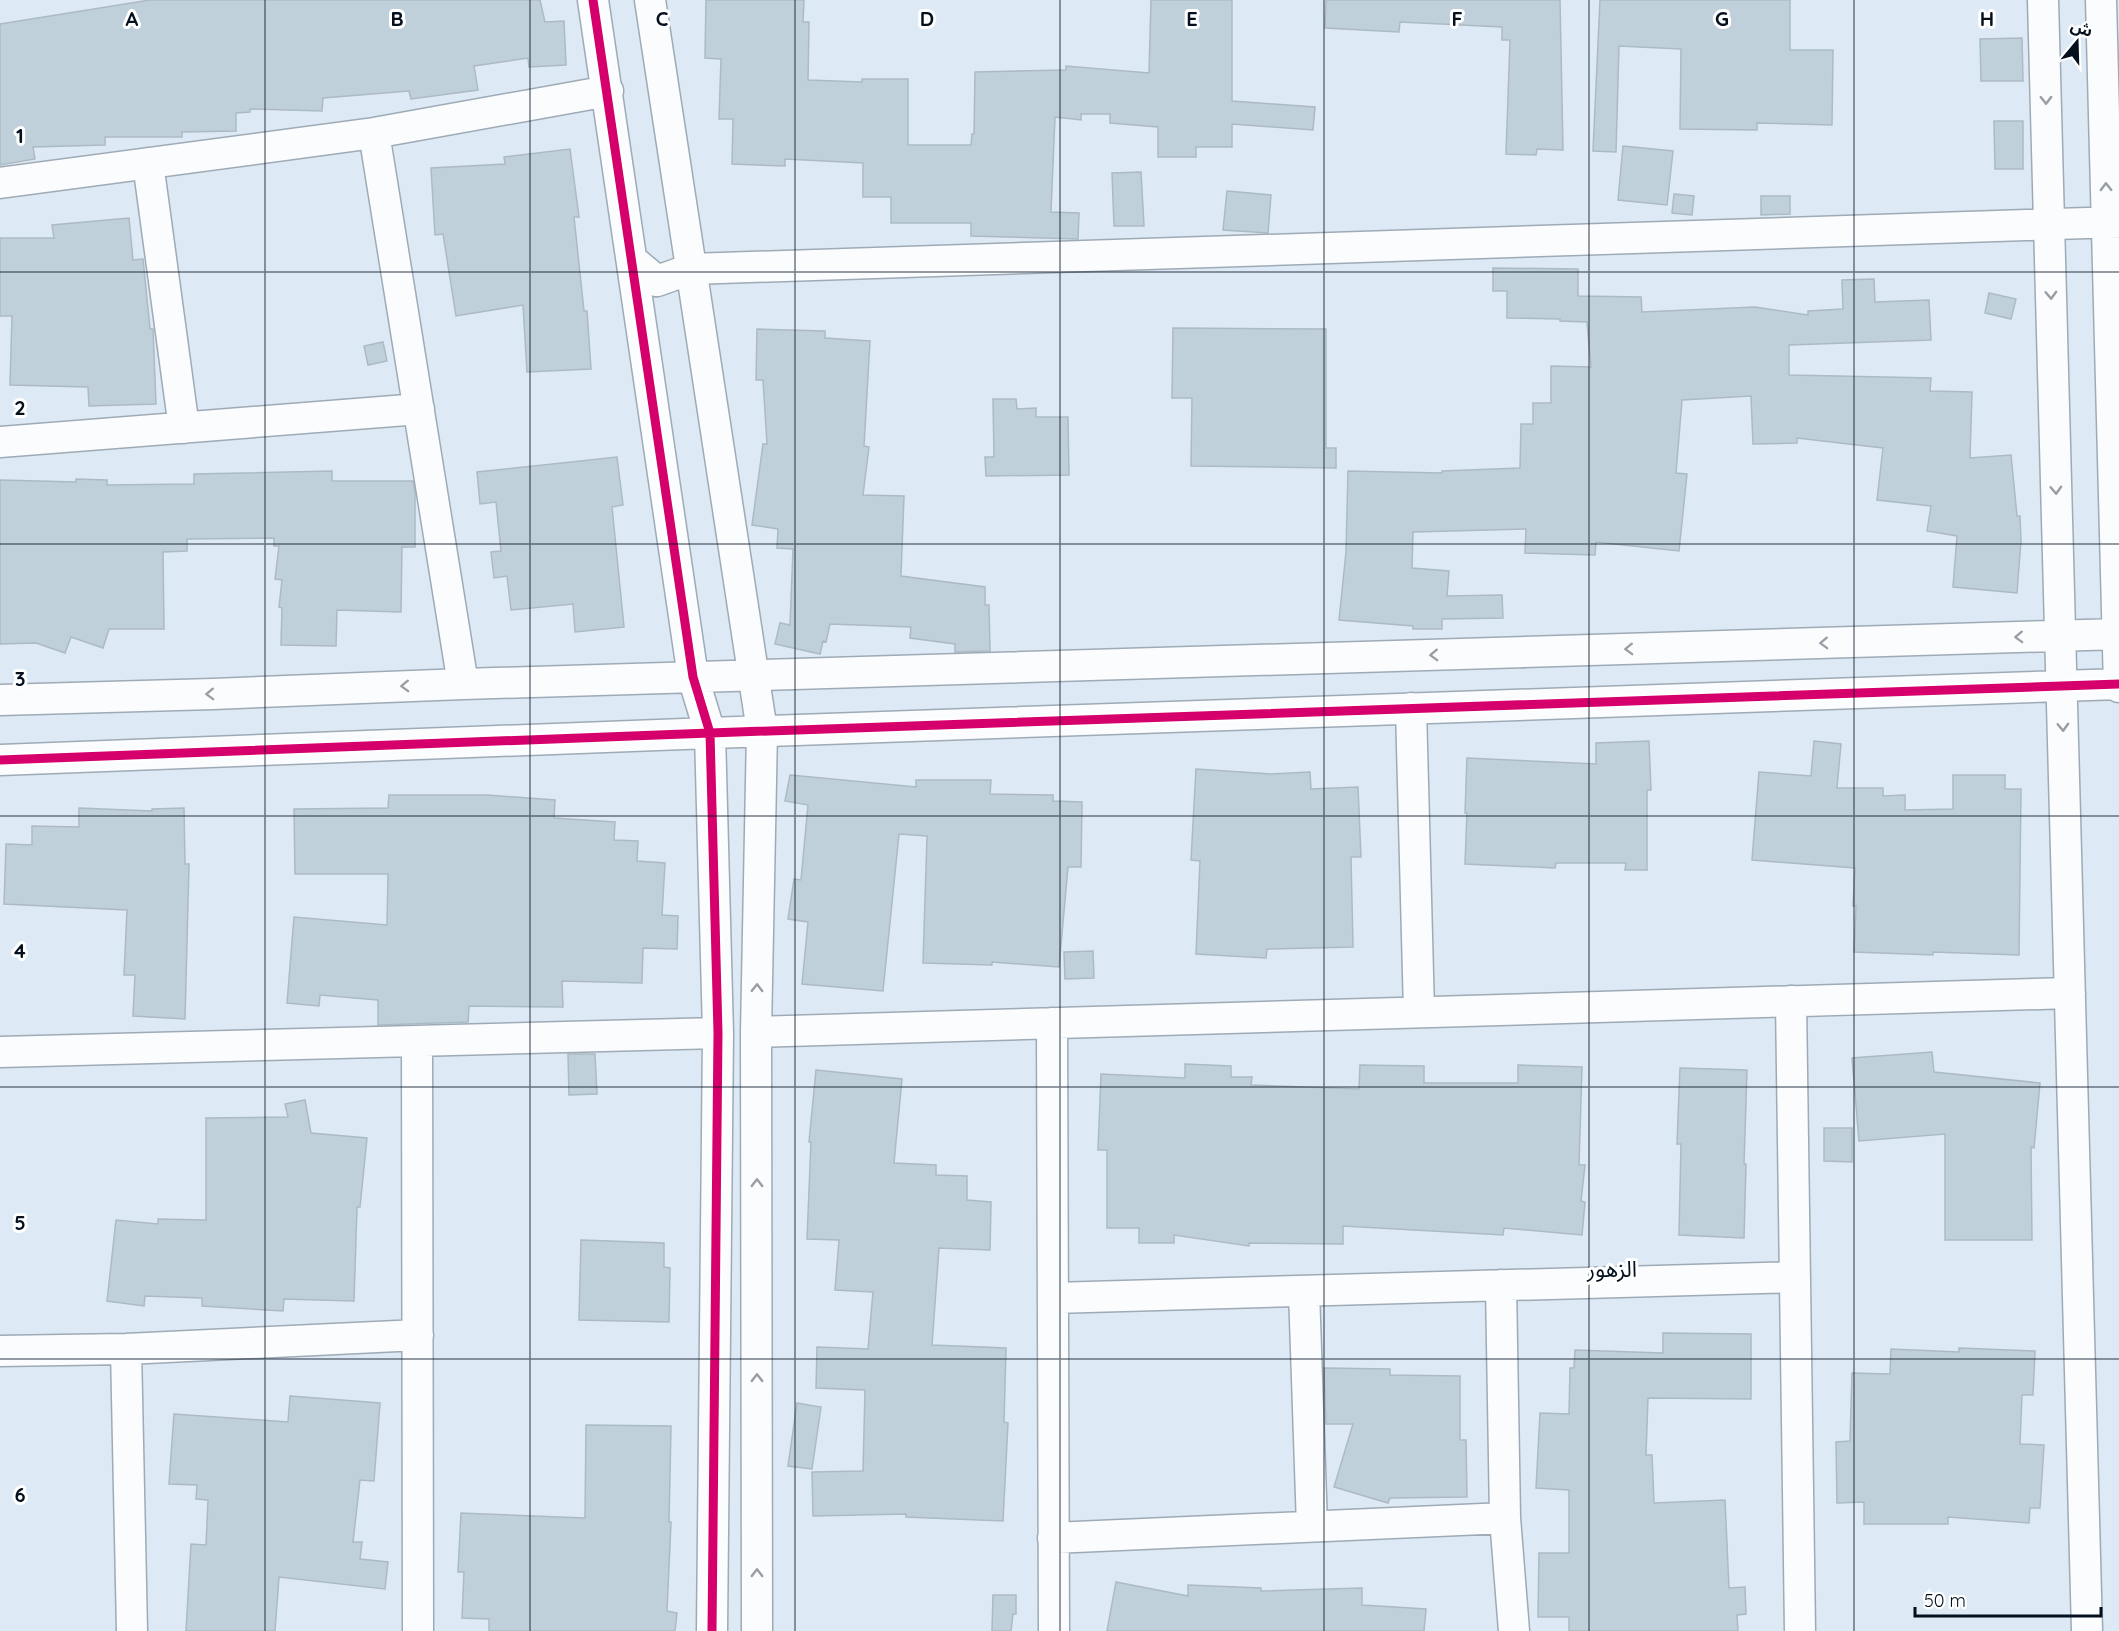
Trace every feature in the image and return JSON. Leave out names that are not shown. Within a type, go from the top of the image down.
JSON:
[{"type":"street","points":[[593,0],[693,677],[710,733],[718,1033],[712,1631]]},
{"type":"street","points":[[650,0],[762,731],[756,1032],[757,1631]]},
{"type":"street","points":[[2043,0],[2086,1631]]},
{"type":"street","points":[[0,760],[1411,708],[2119,685],[2113,222],[2102,0]]},
{"type":"street","points":[[0,183],[374,134],[608,90]]},
{"type":"street","points":[[374,134],[463,684]]},
{"type":"street","points":[[148,164],[184,428]]},
{"type":"street","points":[[632,260],[657,281],[692,268],[2113,222]]},
{"type":"street","points":[[0,442],[419,409]]},
{"type":"street","points":[[0,700],[2118,634]]},
{"type":"street","points":[[1411,708],[1419,1012]]},
{"type":"street","points":[[756,1032],[2070,993]]},
{"type":"street","points":[[1791,1001],[1800,1631]]},
{"type":"street","points":[[1052,1023],[1054,1631]]},
{"type":"street","points":[[0,1052],[718,1033]]},
{"type":"street","points":[[417,1041],[418,1631]]},
{"type":"street","points":[[1053,1298],[1795,1277]]},
{"type":"street","points":[[1501,1285],[1505,1518],[1514,1631]]},
{"type":"street","points":[[1304,1290],[1312,1527]]},
{"type":"street","points":[[0,1351],[126,1349],[418,1335]]},
{"type":"street","points":[[126,1349],[132,1631]]},
{"type":"street","points":[[1053,1538],[1505,1518]]},
{"type":"building","points":[[150,0],[540,0],[545,22],[564,21],[566,65],[529,67],[528,58],[474,66],[478,90],[411,99],[409,91],[323,98],[322,111],[250,109],[250,112],[236,113],[236,131],[182,132],[182,137],[105,137],[105,145],[33,147],[35,159],[0,165],[0,24]]},
{"type":"building","points":[[706,0],[804,0],[803,22],[809,22],[808,80],[862,82],[862,79],[908,79],[908,145],[971,145],[972,134],[974,134],[975,72],[1066,70],[1066,66],[1149,73],[1151,0],[1232,0],[1232,101],[1315,107],[1313,130],[1232,124],[1232,147],[1196,147],[1196,157],[1158,157],[1158,127],[1110,123],[1110,114],[1081,114],[1081,120],[1055,117],[1051,212],[1079,213],[1078,239],[971,236],[971,223],[891,223],[891,197],[863,197],[863,163],[785,159],[785,166],[732,164],[733,119],[719,119],[721,59],[705,58]]},
{"type":"building","points":[[1326,0],[1560,0],[1563,150],[1537,149],[1536,155],[1506,154],[1510,40],[1502,40],[1502,27],[1400,22],[1399,32],[1325,28]]},
{"type":"building","points":[[1600,0],[1790,0],[1790,50],[1833,50],[1832,125],[1757,123],[1757,130],[1680,129],[1681,49],[1619,46],[1616,152],[1593,151]]},
{"type":"building","points":[[2022,38],[2023,81],[1981,81],[1980,39]]},
{"type":"building","points":[[1994,121],[2023,121],[2023,169],[1995,169]]},
{"type":"building","points":[[1623,146],[1673,151],[1667,205],[1618,200]]},
{"type":"building","points":[[570,149],[579,217],[574,217],[584,311],[587,311],[591,369],[527,372],[523,305],[456,316],[443,234],[435,235],[431,168],[505,164],[504,157]]},
{"type":"building","points":[[1141,172],[1144,226],[1114,226],[1112,173]]},
{"type":"building","points":[[1227,191],[1271,195],[1268,233],[1223,230]]},
{"type":"building","points":[[1674,194],[1694,196],[1692,215],[1672,213]]},
{"type":"building","points":[[1761,196],[1790,196],[1790,214],[1761,215]]},
{"type":"building","points":[[129,218],[133,260],[143,259],[150,329],[153,329],[156,404],[89,406],[88,387],[10,385],[12,316],[0,316],[0,238],[54,238],[52,225]]},
{"type":"building","points":[[1493,268],[1578,269],[1578,296],[1641,297],[1642,312],[1755,307],[1808,315],[1808,311],[1843,309],[1842,280],[1874,279],[1875,302],[1929,300],[1931,340],[1789,345],[1789,375],[1931,378],[1930,391],[1972,392],[1970,458],[2011,455],[2017,516],[2020,516],[2021,540],[2017,593],[1953,587],[1957,536],[1927,531],[1931,506],[1877,500],[1883,448],[1797,438],[1797,443],[1753,444],[1751,396],[1682,400],[1676,473],[1687,474],[1679,551],[1596,542],[1595,555],[1525,553],[1526,529],[1413,532],[1412,568],[1449,571],[1447,596],[1502,595],[1503,618],[1442,619],[1442,629],[1413,629],[1413,626],[1339,620],[1346,552],[1348,471],[1442,473],[1442,471],[1520,468],[1521,424],[1533,424],[1533,403],[1551,403],[1551,366],[1591,367],[1587,322],[1507,318],[1507,291],[1493,291]]},
{"type":"building","points":[[1989,293],[2016,299],[2011,319],[1985,313]]},
{"type":"building","points":[[1173,328],[1326,329],[1326,448],[1336,448],[1336,468],[1191,466],[1192,398],[1172,398]]},
{"type":"building","points":[[757,329],[825,331],[825,338],[870,341],[864,446],[869,447],[863,495],[904,496],[901,576],[985,587],[985,605],[989,605],[990,651],[955,652],[955,644],[910,638],[911,627],[830,624],[826,642],[823,641],[820,654],[775,644],[780,623],[790,625],[793,549],[777,548],[778,529],[752,525],[763,444],[767,444],[763,380],[756,380]]},
{"type":"building","points":[[383,342],[387,361],[368,365],[364,346]]},
{"type":"building","points":[[993,399],[1016,399],[1017,409],[1036,408],[1036,417],[1068,417],[1069,475],[986,476],[985,457],[994,457]]},
{"type":"building","points":[[617,457],[623,505],[612,507],[624,627],[575,632],[573,604],[511,610],[507,576],[494,578],[491,552],[501,551],[496,502],[480,504],[477,472]]},
{"type":"building","points":[[332,471],[332,481],[413,481],[415,492],[415,547],[402,547],[401,612],[337,610],[336,646],[281,645],[282,608],[279,607],[282,580],[275,579],[279,546],[274,546],[274,538],[187,539],[187,551],[163,552],[164,629],[109,629],[103,648],[71,637],[65,653],[36,643],[0,644],[0,480],[76,482],[76,479],[107,480],[107,485],[194,484],[194,474]]},
{"type":"building","points":[[1649,741],[1651,790],[1647,790],[1647,870],[1625,870],[1626,863],[1556,863],[1555,868],[1465,864],[1467,758],[1596,764],[1596,743]]},
{"type":"building","points":[[1814,741],[1841,744],[1837,788],[1883,788],[1883,796],[1905,795],[1905,810],[1953,809],[1953,775],[2005,775],[2005,789],[2021,789],[2019,955],[1854,952],[1855,868],[1752,860],[1759,772],[1811,776]]},
{"type":"building","points":[[1196,769],[1271,774],[1310,772],[1311,789],[1358,787],[1361,857],[1351,857],[1353,947],[1267,949],[1266,958],[1196,954],[1200,861],[1191,860]]},
{"type":"building","points":[[790,775],[916,787],[916,780],[991,780],[990,794],[1053,795],[1053,801],[1082,802],[1081,867],[1068,867],[1059,967],[992,962],[992,965],[923,963],[927,836],[899,834],[883,991],[802,984],[808,922],[788,919],[794,879],[801,880],[808,805],[785,801]]},
{"type":"building","points":[[389,795],[487,795],[555,800],[554,818],[615,822],[614,840],[638,841],[637,861],[665,863],[662,915],[678,916],[677,949],[643,948],[642,983],[562,981],[563,1007],[469,1006],[468,1022],[378,1025],[378,1000],[320,995],[319,1006],[287,1003],[294,917],[387,925],[388,874],[295,874],[294,809],[388,808]]},
{"type":"building","points":[[79,808],[152,811],[152,809],[184,808],[185,864],[189,864],[185,1019],[133,1016],[135,975],[124,975],[127,910],[4,904],[6,844],[32,845],[32,826],[79,827]]},
{"type":"building","points":[[1093,951],[1094,978],[1065,979],[1064,952]]},
{"type":"building","points":[[1932,1052],[1934,1072],[2040,1083],[2034,1148],[2031,1147],[2032,1240],[1945,1240],[1945,1134],[1859,1141],[1852,1058]]},
{"type":"building","points":[[568,1054],[595,1054],[597,1094],[569,1095]]},
{"type":"building","points":[[1185,1064],[1231,1066],[1231,1077],[1252,1077],[1251,1085],[1359,1089],[1360,1065],[1424,1066],[1424,1083],[1518,1083],[1518,1065],[1582,1067],[1579,1165],[1585,1165],[1581,1201],[1585,1202],[1582,1235],[1504,1228],[1503,1235],[1343,1226],[1343,1244],[1249,1243],[1249,1246],[1174,1235],[1174,1243],[1139,1243],[1139,1228],[1107,1228],[1107,1150],[1098,1150],[1101,1074],[1185,1078]]},
{"type":"building","points":[[1680,1068],[1747,1070],[1744,1238],[1679,1235],[1681,1144],[1677,1144]]},
{"type":"building","points":[[816,1070],[902,1079],[894,1163],[936,1165],[936,1175],[967,1176],[967,1200],[991,1202],[990,1250],[939,1248],[932,1345],[1006,1348],[1004,1422],[1008,1423],[1003,1521],[906,1517],[906,1514],[813,1516],[812,1472],[863,1471],[865,1390],[816,1388],[817,1347],[868,1349],[873,1292],[835,1290],[839,1240],[807,1239],[811,1142],[809,1142]]},
{"type":"building","points":[[305,1100],[311,1133],[367,1138],[360,1207],[357,1207],[354,1301],[284,1299],[283,1311],[202,1306],[202,1298],[145,1296],[144,1306],[107,1301],[116,1220],[158,1224],[158,1219],[206,1220],[206,1118],[288,1117],[285,1104]]},
{"type":"building","points":[[1824,1128],[1852,1128],[1852,1162],[1824,1161]]},
{"type":"building","points":[[581,1240],[664,1243],[664,1267],[670,1268],[669,1322],[579,1320]]},
{"type":"building","points":[[1663,1333],[1751,1334],[1751,1399],[1648,1398],[1646,1455],[1652,1455],[1654,1503],[1725,1500],[1729,1588],[1745,1587],[1746,1614],[1737,1615],[1738,1631],[1569,1631],[1569,1617],[1538,1617],[1539,1553],[1569,1553],[1569,1490],[1536,1488],[1540,1413],[1569,1414],[1570,1368],[1574,1368],[1575,1350],[1663,1353]]},
{"type":"building","points":[[1959,1348],[2035,1351],[2033,1395],[2022,1395],[2020,1444],[2044,1445],[2040,1508],[2030,1508],[2029,1523],[1948,1517],[1948,1524],[1864,1524],[1864,1502],[1837,1503],[1836,1442],[1850,1441],[1852,1373],[1890,1374],[1891,1349],[1959,1352]]},
{"type":"building","points":[[1324,1368],[1390,1369],[1390,1375],[1460,1376],[1460,1440],[1466,1440],[1467,1497],[1390,1498],[1388,1503],[1334,1487],[1353,1424],[1326,1424]]},
{"type":"building","points":[[290,1396],[380,1403],[374,1481],[360,1480],[353,1542],[362,1542],[360,1559],[388,1562],[385,1589],[279,1577],[275,1631],[186,1631],[191,1544],[206,1545],[208,1500],[196,1499],[197,1485],[169,1484],[174,1414],[288,1422]]},
{"type":"building","points":[[797,1403],[821,1407],[812,1469],[788,1466]]},
{"type":"building","points":[[586,1425],[671,1426],[669,1522],[671,1522],[667,1611],[677,1613],[675,1631],[489,1631],[489,1619],[462,1618],[464,1572],[458,1572],[461,1513],[585,1518]]},
{"type":"building","points":[[1116,1582],[1188,1596],[1188,1585],[1261,1588],[1261,1591],[1362,1588],[1362,1605],[1426,1609],[1424,1631],[1107,1631]]},
{"type":"building","points":[[993,1595],[1016,1595],[1016,1614],[1013,1614],[1011,1631],[992,1631]]},
{"type":"cycle path","points":[[593,0],[693,677],[710,733],[718,1033],[712,1631]]},
{"type":"cycle path","points":[[0,760],[2119,684]]},
{"type":"district","name":"الزهور","points":[[1612,1269]]}]
